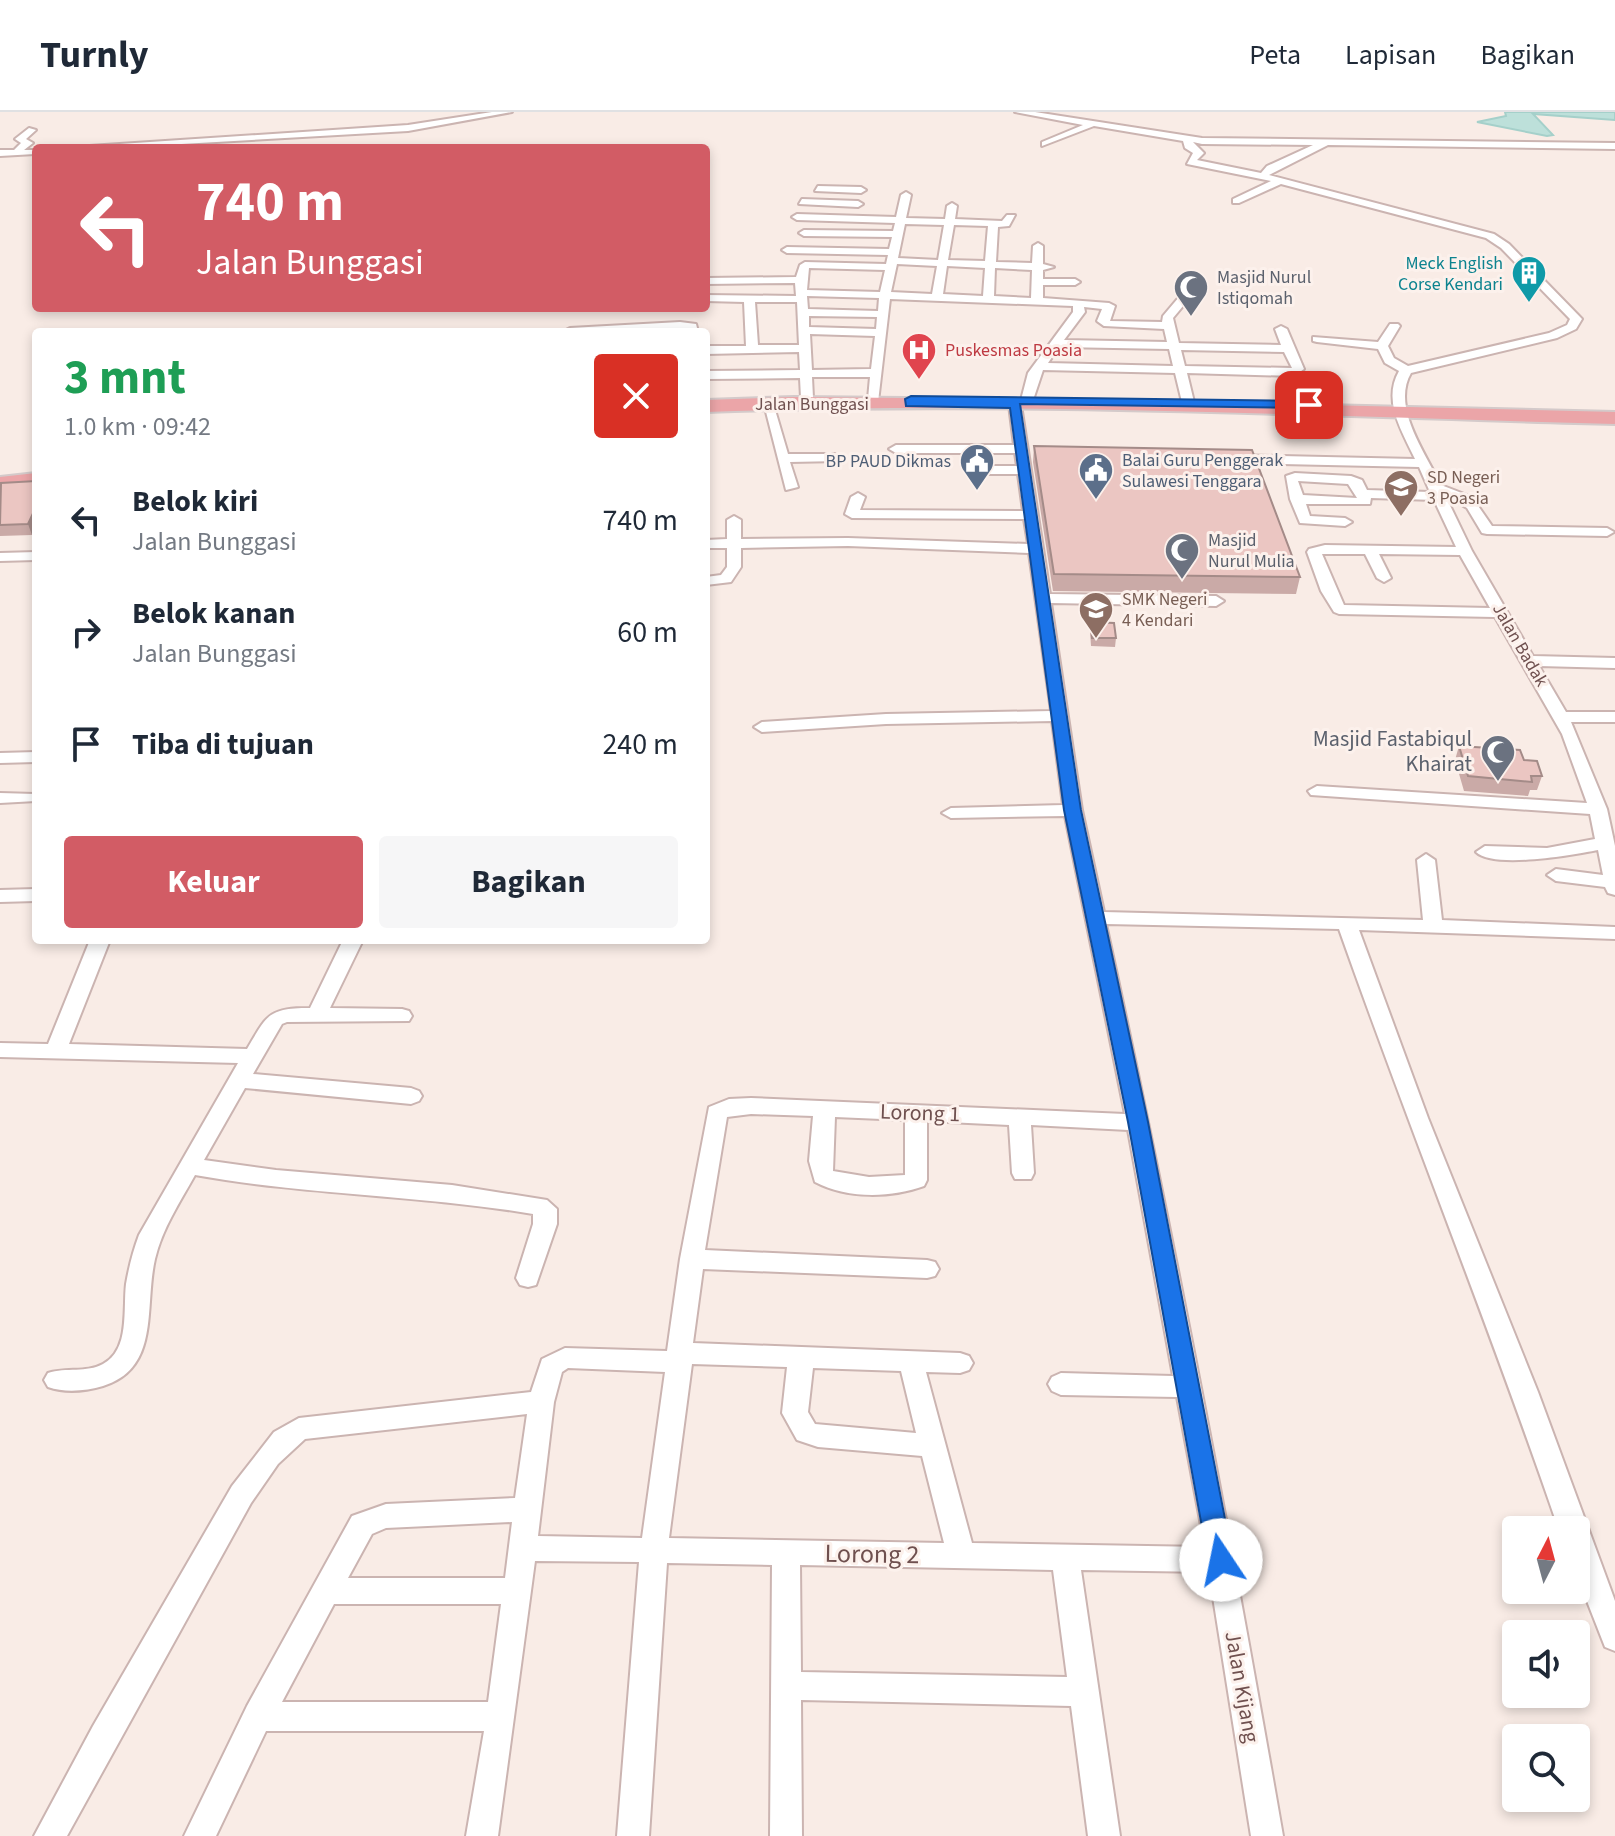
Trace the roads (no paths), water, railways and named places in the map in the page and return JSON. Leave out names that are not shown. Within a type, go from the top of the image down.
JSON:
[{"type":"highway","name":"Jalan Bunggasi","points":[[710,404],[807,398],[910,401]]},
{"type":"highway","name":"Jalan Bunggasi","points":[[1021,402],[1399,409]]},
{"type":"highway","name":"Jalan Bunggasi","points":[[710,404],[1188,402],[1399,409]]},
{"type":"highway","points":[[1399,409],[1615,416]]},
{"type":"highway","points":[[0,476],[32,472]]},
{"type":"highway","points":[[0,483],[32,479]]},
{"type":"street","points":[[302,138],[427,126],[508,112]]},
{"type":"street","points":[[195,144],[437,128],[525,112]]},
{"type":"street","points":[[1019,112],[1188,140],[1375,141]]},
{"type":"street","points":[[1035,112],[1193,137],[1615,144]]},
{"type":"street","points":[[1045,144],[1092,124]]},
{"type":"street","points":[[5,153],[28,143],[20,139],[32,130]]},
{"type":"street","points":[[144,144],[153,130]]},
{"type":"street","points":[[1188,140],[1188,146],[1199,153],[1191,163],[1263,176],[1490,236],[1517,258],[1576,319],[1572,327],[1553,336],[1406,370],[1389,360],[1382,346]]},
{"type":"street","points":[[1263,176],[1270,168],[1325,143]]},
{"type":"street","points":[[5,153],[32,150]]},
{"type":"street","points":[[1236,201],[1277,182]]},
{"type":"street","points":[[818,189],[861,188],[855,219]]},
{"type":"street","points":[[874,399],[874,373],[882,314],[906,195]]},
{"type":"street","points":[[802,202],[858,204]]},
{"type":"street","points":[[937,297],[952,206]]},
{"type":"street","points":[[797,217],[993,223],[1009,223],[1011,217]]},
{"type":"street","points":[[988,298],[993,223]]},
{"type":"street","points":[[804,233],[897,234]]},
{"type":"street","points":[[1037,300],[1038,282],[1044,266],[1041,249]]},
{"type":"street","points":[[787,250],[892,260],[1044,266]]},
{"type":"street","points":[[807,398],[802,296],[807,265],[892,260]]},
{"type":"street","points":[[710,282],[802,296],[882,314]]},
{"type":"street","points":[[1038,282],[1075,282]]},
{"type":"street","points":[[1188,402],[1168,315],[1189,292]]},
{"type":"street","points":[[710,298],[885,295],[1037,300],[1109,306],[1103,321],[1108,324],[1169,326]]},
{"type":"street","points":[[749,298],[752,349]]},
{"type":"street","points":[[1021,402],[1039,366],[1079,312],[1078,303]]},
{"type":"street","points":[[1382,346],[1394,326]]},
{"type":"street","points":[[1039,366],[1296,372],[1281,329]]},
{"type":"street","points":[[805,330],[880,333]]},
{"type":"street","points":[[1317,339],[1382,346]]},
{"type":"street","points":[[1055,343],[1288,349]]},
{"type":"street","points":[[710,350],[805,348]]},
{"type":"street","points":[[1399,409],[1399,382],[1406,370]]},
{"type":"street","points":[[710,375],[874,373]]},
{"type":"street","name":"Jalan Kijang","points":[[1021,402],[1032,515],[1073,810],[1138,1122],[1221,1560],[1267,1836]]},
{"type":"street","points":[[767,403],[791,487]]},
{"type":"street","name":"Jalan Badak","points":[[1399,409],[1421,463],[1465,551],[1561,717],[1598,809],[1614,885]]},
{"type":"street","points":[[896,449],[1026,457]]},
{"type":"street","points":[[974,470],[1026,457]]},
{"type":"street","points":[[782,458],[835,458]]},
{"type":"street","points":[[1210,459],[1421,463]]},
{"type":"street","points":[[1297,499],[1365,501],[1357,483],[1351,480],[1291,479],[1297,499],[1305,520],[1345,522]]},
{"type":"street","points":[[1362,494],[1461,494],[1473,502],[1487,530]]},
{"type":"street","points":[[848,542],[858,497]]},
{"type":"street","points":[[852,514],[1032,515]]},
{"type":"street","points":[[710,580],[730,576],[735,542],[734,520]]},
{"type":"street","points":[[1453,528],[1607,532]]},
{"type":"street","points":[[710,544],[848,542],[1037,549]]},
{"type":"street","points":[[1465,551],[1315,550],[1328,591],[1339,609],[1501,613]]},
{"type":"street","points":[[1370,550],[1384,578]]},
{"type":"street","points":[[0,557],[32,556]]},
{"type":"street","points":[[1043,598],[1216,601]]},
{"type":"street","points":[[1528,661],[1615,663]]},
{"type":"street","points":[[762,727],[886,719],[1059,716]]},
{"type":"street","points":[[1561,717],[1615,717]]},
{"type":"street","points":[[0,758],[32,757]]},
{"type":"street","points":[[1317,791],[1598,809]]},
{"type":"street","points":[[0,798],[29,798]]},
{"type":"street","points":[[951,813],[1073,810]]},
{"type":"street","points":[[1485,852],[1547,854],[1605,843]]},
{"type":"street","points":[[1426,860],[1433,925]]},
{"type":"street","points":[[1556,875],[1614,885]]},
{"type":"street","points":[[0,896],[32,895]]},
{"type":"street","points":[[1095,918],[1433,925],[1615,933]]},
{"type":"street","points":[[1347,923],[1417,1118],[1525,1392],[1568,1516]]},
{"type":"street","points":[[56,1050],[98,944]]},
{"type":"street","points":[[318,1013],[351,944]]},
{"type":"street","points":[[57,1380],[94,1380],[122,1365],[137,1327],[139,1277],[148,1241],[275,1019],[285,1015],[318,1013],[402,1016]]},
{"type":"street","points":[[0,1050],[253,1056]]},
{"type":"street","points":[[241,1080],[411,1096]]},
{"type":"street","name":"Lorong 1","points":[[692,1259],[712,1125],[717,1113],[729,1107],[1138,1122]]},
{"type":"street","points":[[825,1109],[820,1161],[823,1176],[837,1183],[886,1185],[916,1180],[916,1113]]},
{"type":"street","points":[[1020,1118],[1023,1173]]},
{"type":"street","points":[[189,1166],[323,1185],[473,1196],[539,1206],[545,1209],[545,1224],[528,1278]]},
{"type":"street","points":[[633,1836],[654,1548],[692,1259],[927,1269]]},
{"type":"street","points":[[482,1836],[524,1548],[541,1402],[551,1366],[565,1358],[681,1357],[960,1363]]},
{"type":"street","points":[[801,1358],[795,1413],[806,1432],[931,1445]]},
{"type":"street","points":[[911,1362],[961,1555]]},
{"type":"street","points":[[1061,1384],[1187,1387]]},
{"type":"street","points":[[50,1836],[84,1768],[247,1491],[280,1442],[299,1429],[541,1402]]},
{"type":"street","points":[[200,1836],[258,1716],[362,1525],[375,1519],[529,1509]]},
{"type":"street","name":"Lorong 2","points":[[524,1548],[1221,1560]]},
{"type":"street","points":[[786,1553],[786,1836]]},
{"type":"street","points":[[1065,1558],[1104,1836]]},
{"type":"street","points":[[1590,1574],[1615,1637]]},
{"type":"street","points":[[324,1591],[518,1591]]},
{"type":"street","points":[[787,1686],[1085,1692]]},
{"type":"street","points":[[258,1716],[501,1717]]},
{"type":"water","points":[[1505,112],[1615,112],[1615,120],[1533,114],[1553,135],[1547,136],[1477,122],[1506,116]]},
{"type":"place","name":"Meck English Corse Kendari","points":[[1529,304]]},
{"type":"place","name":"Masjid Nurul Istiqomah","points":[[1191,318]]},
{"type":"place","name":"Puskesmas Poasia","points":[[919,381]]},
{"type":"place","name":"BP PAUD Dikmas","points":[[977,492]]},
{"type":"place","name":"Balai Guru Penggerak Sulawesi Tenggara","points":[[1096,501]]},
{"type":"place","name":"SD Negeri 3 Poasia","points":[[1401,518]]},
{"type":"place","name":"Masjid Nurul Mulia","points":[[1182,581]]},
{"type":"place","name":"SMK Negeri 4 Kendari","points":[[1096,640]]},
{"type":"place","name":"Masjid Fastabiqul Khairat","points":[[1498,783]]}]
